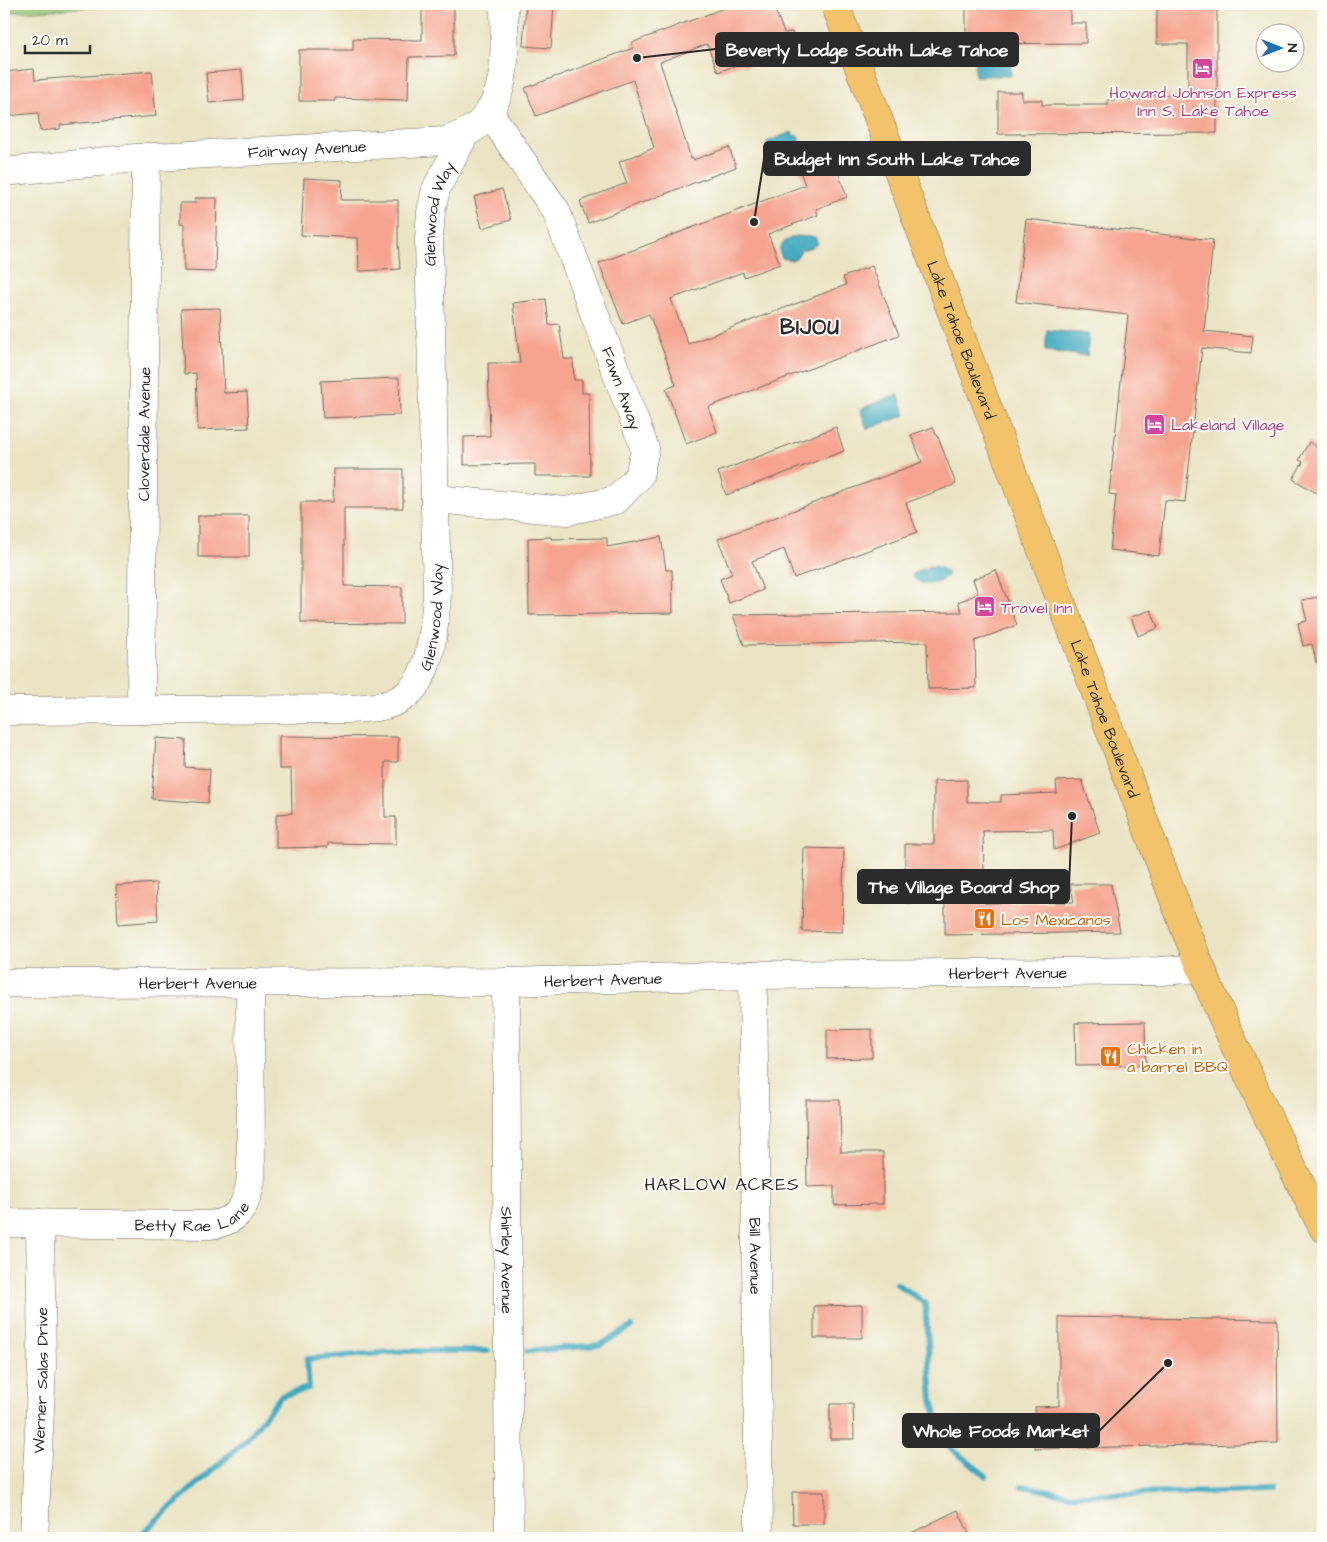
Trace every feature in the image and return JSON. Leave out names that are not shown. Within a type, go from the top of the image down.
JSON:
[{"type":"highway","name":"Lake Tahoe Boulevard","points":[[835,4],[1202,968],[1276,1133],[1323,1228]]},
{"type":"street","name":"Fairway Avenue","points":[[4,172],[146,157],[446,141],[465,134],[479,124],[489,112],[497,97],[503,81],[504,4]]},
{"type":"street","name":"Fawn Away","points":[[435,499],[567,511],[616,500],[638,476],[645,449],[556,211],[489,112]]},
{"type":"street","name":"Glenwood Way","points":[[4,710],[345,709],[378,707],[401,699],[417,684],[428,659],[434,631],[437,595],[429,249],[431,212],[436,190],[465,134]]},
{"type":"street","name":"Cloverdale Avenue","points":[[141,710],[146,157]]},
{"type":"street","name":"Herbert Avenue","points":[[4,983],[506,982],[753,975],[1202,968]]},
{"type":"street","name":"Bill Avenue","points":[[753,975],[760,1538]]},
{"type":"street","name":"Betty Rae Lane","points":[[4,1223],[209,1224],[221,1223],[233,1218],[243,1207],[251,1178],[250,982]]},
{"type":"street","name":"Shirley Avenue","points":[[506,982],[509,1538]]},
{"type":"street","name":"Werner Salas Drive","points":[[34,1538],[42,1366],[40,1223]]},
{"type":"green space","points":[[4,4],[143,4],[4,13]]},
{"type":"water","points":[[975,57],[1011,57],[1011,76],[975,76]]},
{"type":"water","points":[[792,132],[794,136],[798,136],[800,141],[797,144],[798,146],[772,156],[766,142]]},
{"type":"water","points":[[797,236],[815,237],[818,243],[813,247],[801,250],[797,257],[792,260],[782,258],[780,249],[783,243]]},
{"type":"water","points":[[1047,330],[1089,334],[1087,356],[1045,351]]},
{"type":"water","points":[[898,394],[906,415],[867,429],[860,409]]},
{"type":"water","points":[[929,566],[942,569],[948,574],[940,581],[930,584],[920,582],[912,576],[914,573]]},
{"type":"building","points":[[526,4],[554,4],[551,48],[523,46]]},
{"type":"building","points":[[735,4],[773,4],[784,33],[792,32],[796,45],[790,50],[744,67],[742,63],[718,72],[707,44],[660,62],[691,159],[693,158],[693,160],[729,147],[736,167],[588,223],[580,201],[627,183],[619,162],[654,148],[633,80],[536,116],[525,88],[633,48],[631,43]]},
{"type":"building","points":[[966,4],[1070,4],[1070,23],[1086,23],[1086,43],[966,44]]},
{"type":"building","name":"Howard Johnson Express Inn S. Lake Tahoe","points":[[1157,4],[1217,4],[1217,133],[998,134],[998,92],[1022,92],[1022,100],[1042,100],[1042,105],[1108,105],[1108,100],[1142,100],[1142,95],[1188,95],[1188,44],[1157,44]]},
{"type":"building","points":[[422,7],[454,7],[454,56],[409,57],[408,100],[335,98],[335,101],[299,101],[299,50],[353,50],[353,39],[422,40]]},
{"type":"building","points":[[34,69],[35,80],[152,71],[156,116],[60,125],[60,129],[40,131],[38,113],[7,116],[4,88],[4,72]]},
{"type":"building","points":[[242,70],[244,100],[209,103],[206,73]]},
{"type":"building","points":[[823,144],[830,163],[834,161],[847,197],[816,209],[818,215],[768,234],[780,264],[744,277],[743,272],[671,299],[688,344],[846,285],[843,277],[872,266],[899,335],[708,407],[717,432],[686,444],[666,389],[676,385],[649,314],[623,324],[599,263],[805,185],[794,155]]},
{"type":"building","points":[[304,178],[342,180],[341,200],[398,200],[400,269],[359,271],[358,238],[301,235]]},
{"type":"building","points":[[502,189],[511,220],[482,228],[474,197]]},
{"type":"building","points":[[195,198],[217,198],[215,272],[184,271],[184,224],[180,224],[180,203],[195,203]]},
{"type":"building","name":"Lakeland Village","points":[[1026,219],[1213,240],[1204,331],[1253,336],[1251,353],[1202,348],[1185,502],[1165,500],[1159,556],[1110,550],[1116,495],[1109,494],[1128,315],[1016,302]]},
{"type":"building","points":[[546,299],[549,325],[559,324],[564,359],[573,359],[574,380],[582,380],[582,393],[589,393],[590,476],[535,476],[535,464],[464,465],[464,437],[490,436],[488,363],[520,363],[513,303]]},
{"type":"building","points":[[220,308],[224,393],[247,392],[249,428],[198,430],[196,373],[184,374],[181,309]]},
{"type":"building","points":[[399,378],[400,415],[323,418],[321,381]]},
{"type":"building","points":[[836,427],[844,451],[726,495],[718,472]]},
{"type":"building","points":[[933,427],[956,484],[906,503],[917,532],[794,578],[784,549],[752,561],[763,590],[729,603],[720,579],[732,574],[718,539],[922,462],[911,435]]},
{"type":"building","points":[[1309,442],[1323,451],[1323,497],[1293,479],[1303,462],[1299,460]]},
{"type":"building","points":[[334,469],[403,469],[403,508],[344,508],[344,586],[402,587],[402,624],[301,623],[301,502],[333,502]]},
{"type":"building","points":[[198,516],[249,516],[249,557],[198,557]]},
{"type":"building","points":[[551,537],[551,539],[607,538],[607,547],[661,537],[666,570],[672,570],[673,613],[529,615],[528,538]]},
{"type":"building","name":"Travel Inn","points":[[996,570],[1017,625],[975,641],[976,688],[928,689],[927,642],[744,645],[733,615],[962,612],[958,602],[978,594],[973,579]]},
{"type":"building","points":[[1323,596],[1323,661],[1316,662],[1312,644],[1303,646],[1298,623],[1307,621],[1302,600]]},
{"type":"building","points":[[1151,610],[1158,628],[1138,636],[1131,617]]},
{"type":"building","points":[[279,736],[398,737],[398,762],[385,762],[385,817],[396,817],[396,844],[328,843],[328,847],[276,848],[276,814],[292,813],[291,769],[279,769]]},
{"type":"building","points":[[156,738],[186,740],[185,767],[210,769],[208,803],[152,799]]},
{"type":"building","points":[[967,780],[967,802],[1001,802],[1001,795],[1057,793],[1056,781],[1082,780],[1100,833],[1054,850],[1053,830],[983,831],[984,875],[952,886],[984,885],[984,903],[1074,902],[1070,884],[1111,884],[1120,932],[945,935],[945,903],[905,903],[905,844],[934,844],[934,781]]},
{"type":"building","points":[[804,848],[844,849],[842,932],[802,931]]},
{"type":"building","points":[[156,883],[158,921],[118,924],[116,886]]},
{"type":"building","points":[[1145,1022],[1146,1065],[1076,1066],[1075,1023]]},
{"type":"building","points":[[872,1029],[872,1058],[827,1059],[827,1030]]},
{"type":"building","points":[[806,1100],[840,1100],[841,1152],[883,1152],[883,1204],[834,1205],[834,1186],[807,1187]]},
{"type":"building","points":[[862,1305],[862,1338],[814,1338],[814,1306]]},
{"type":"building","points":[[1059,1317],[1277,1320],[1278,1443],[1035,1449],[1035,1407],[1059,1406]]},
{"type":"building","points":[[830,1404],[853,1404],[854,1439],[830,1439]]},
{"type":"building","points":[[792,1492],[824,1492],[824,1524],[793,1524]]},
{"type":"building","points":[[958,1510],[971,1538],[901,1538]]},
{"type":"waterway","points":[[897,1284],[925,1303],[932,1400],[943,1442],[986,1476]]},
{"type":"waterway","points":[[527,1351],[600,1345],[631,1327]]},
{"type":"waterway","points":[[137,1538],[246,1440],[281,1396],[309,1388],[307,1359],[406,1351],[488,1351]]},
{"type":"waterway","points":[[1022,1486],[1070,1495],[1269,1491]]},
{"type":"place","name":"Beverly Lodge South Lake Tahoe","points":[[637,58]]},
{"type":"place","name":"Howard Johnson Express Inn S. Lake Tahoe","points":[[1203,68]]},
{"type":"place","name":"Budget Inn South Lake Tahoe","points":[[754,222]]},
{"type":"place","name":"Lakeland Village","points":[[1155,424]]},
{"type":"place","name":"Travel Inn","points":[[985,607]]},
{"type":"place","name":"The Village Board Shop","points":[[1072,816]]},
{"type":"place","name":"Los Mexicanos","points":[[985,919]]},
{"type":"place","name":"Chicken in a barrel BBQ","points":[[1111,1057]]},
{"type":"place","name":"Whole Foods Market","points":[[1168,1363]]},
{"type":"district","name":"BIJOU","points":[[810,327]]},
{"type":"district","name":"HARLOW ACRES","points":[[722,1184]]}]
